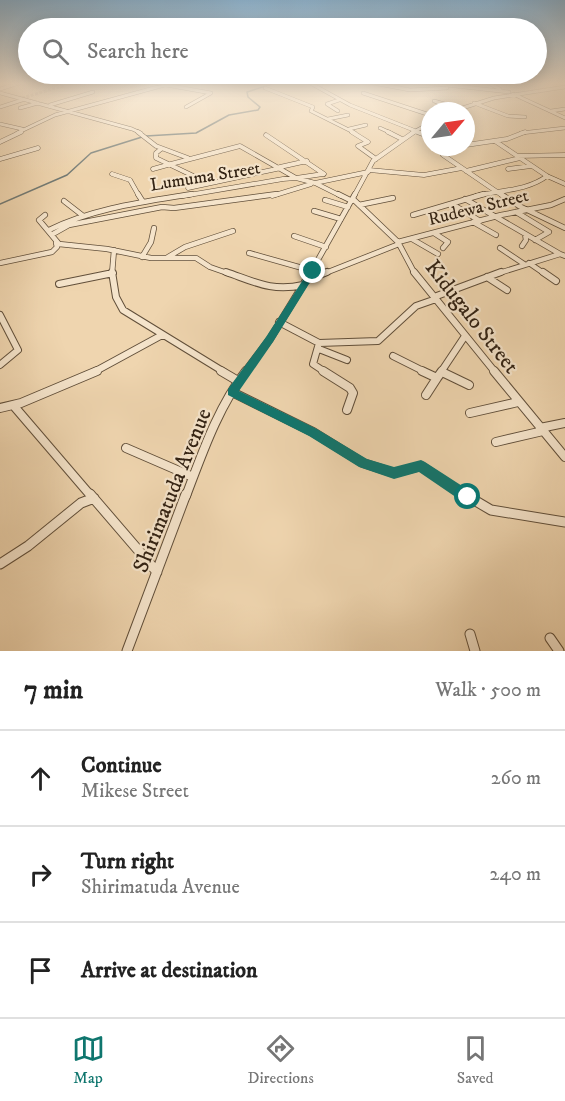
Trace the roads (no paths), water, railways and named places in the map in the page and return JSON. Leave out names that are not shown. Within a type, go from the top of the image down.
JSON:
[{"type":"street","points":[[0,142],[23,129],[61,113]]},
{"type":"street","points":[[76,113],[132,129],[146,136],[152,144],[161,149],[188,159]]},
{"type":"street","points":[[315,113],[368,141],[358,146],[376,159]]},
{"type":"street","points":[[371,113],[421,134]]},
{"type":"street","points":[[501,113],[525,117]]},
{"type":"street","points":[[327,119],[348,115]]},
{"type":"street","points":[[0,124],[23,129]]},
{"type":"street","points":[[348,130],[366,125]]},
{"type":"street","points":[[380,128],[402,139]]},
{"type":"street","points":[[475,144],[495,141],[524,132],[565,128]]},
{"type":"street","name":"Shirimatuda Avenue","points":[[127,651],[193,477],[238,381],[313,271],[376,159],[402,139],[421,129]]},
{"type":"street","points":[[266,135],[307,161],[331,180]]},
{"type":"street","points":[[495,141],[547,176],[565,184]]},
{"type":"street","points":[[153,169],[240,146],[296,178],[323,174]]},
{"type":"street","points":[[0,159],[38,148]]},
{"type":"street","points":[[161,149],[155,156],[209,183]]},
{"type":"street","name":"Lumuma Street","points":[[51,232],[82,215],[143,202],[296,178],[314,183],[369,171],[424,174],[464,169],[518,157],[565,155]]},
{"type":"street","points":[[444,156],[525,209],[565,228]]},
{"type":"street","points":[[189,188],[307,161]]},
{"type":"street","points":[[508,170],[532,166]]},
{"type":"street","points":[[112,174],[130,180],[143,202]]},
{"type":"street","points":[[413,215],[465,199],[533,184],[547,176]]},
{"type":"street","points":[[51,232],[69,225],[162,207],[174,208],[267,198],[314,183],[353,203]]},
{"type":"street","points":[[325,201],[353,203],[393,198]]},
{"type":"street","points":[[465,199],[562,255]]},
{"type":"street","name":"Rudewa Street","points":[[305,283],[398,243],[525,209],[551,206],[565,199]]},
{"type":"street","points":[[63,201],[82,215]]},
{"type":"street","name":"Kidugalo Street","points":[[353,203],[398,243],[409,265],[565,457]]},
{"type":"street","points":[[452,204],[480,220]]},
{"type":"street","points":[[314,210],[341,219]]},
{"type":"street","points":[[516,212],[549,231],[535,240]]},
{"type":"street","points":[[0,263],[52,252],[57,247],[51,232],[39,220],[45,215]]},
{"type":"street","points":[[473,222],[496,235]]},
{"type":"street","points":[[142,257],[151,242],[154,228]]},
{"type":"street","points":[[167,257],[184,247],[233,231]]},
{"type":"street","points":[[433,233],[448,242],[443,248]]},
{"type":"street","points":[[522,246],[526,240],[525,234]]},
{"type":"street","points":[[294,236],[326,247]]},
{"type":"street","points":[[412,239],[438,254]]},
{"type":"street","points":[[56,243],[114,250],[142,257],[196,258],[210,267],[274,288],[285,289],[305,283]]},
{"type":"street","points":[[500,248],[556,281]]},
{"type":"street","points":[[114,250],[114,294],[119,306],[135,319],[238,381]]},
{"type":"street","points":[[249,253],[313,271]]},
{"type":"street","points":[[319,346],[378,341],[422,302],[487,277],[562,255]]},
{"type":"street","points":[[59,284],[113,273]]},
{"type":"street","points":[[487,277],[507,290]]},
{"type":"street","points":[[0,315],[18,350],[0,365]]},
{"type":"street","points":[[279,322],[347,360]]},
{"type":"street","points":[[0,408],[13,405],[120,360],[162,335]]},
{"type":"street","points":[[426,395],[440,375],[448,358],[465,336]]},
{"type":"street","points":[[319,346],[313,364],[350,388],[353,393],[347,410]]},
{"type":"street","points":[[393,356],[469,385]]},
{"type":"street","points":[[232,392],[313,432],[363,463],[394,473],[421,466],[491,510],[565,522]]},
{"type":"street","points":[[470,413],[518,402]]},
{"type":"street","points":[[13,405],[157,572]]},
{"type":"street","points":[[496,442],[565,423]]},
{"type":"street","points":[[126,448],[193,477]]},
{"type":"street","points":[[0,564],[28,546],[81,503],[94,498]]},
{"type":"street","points":[[470,634],[475,651]]},
{"type":"street","points":[[550,638],[559,651]]},
{"type":"waterway","points":[[146,136],[196,133],[229,115],[238,113]]},
{"type":"waterway","points":[[0,204],[67,175],[91,153],[142,137]]}]
